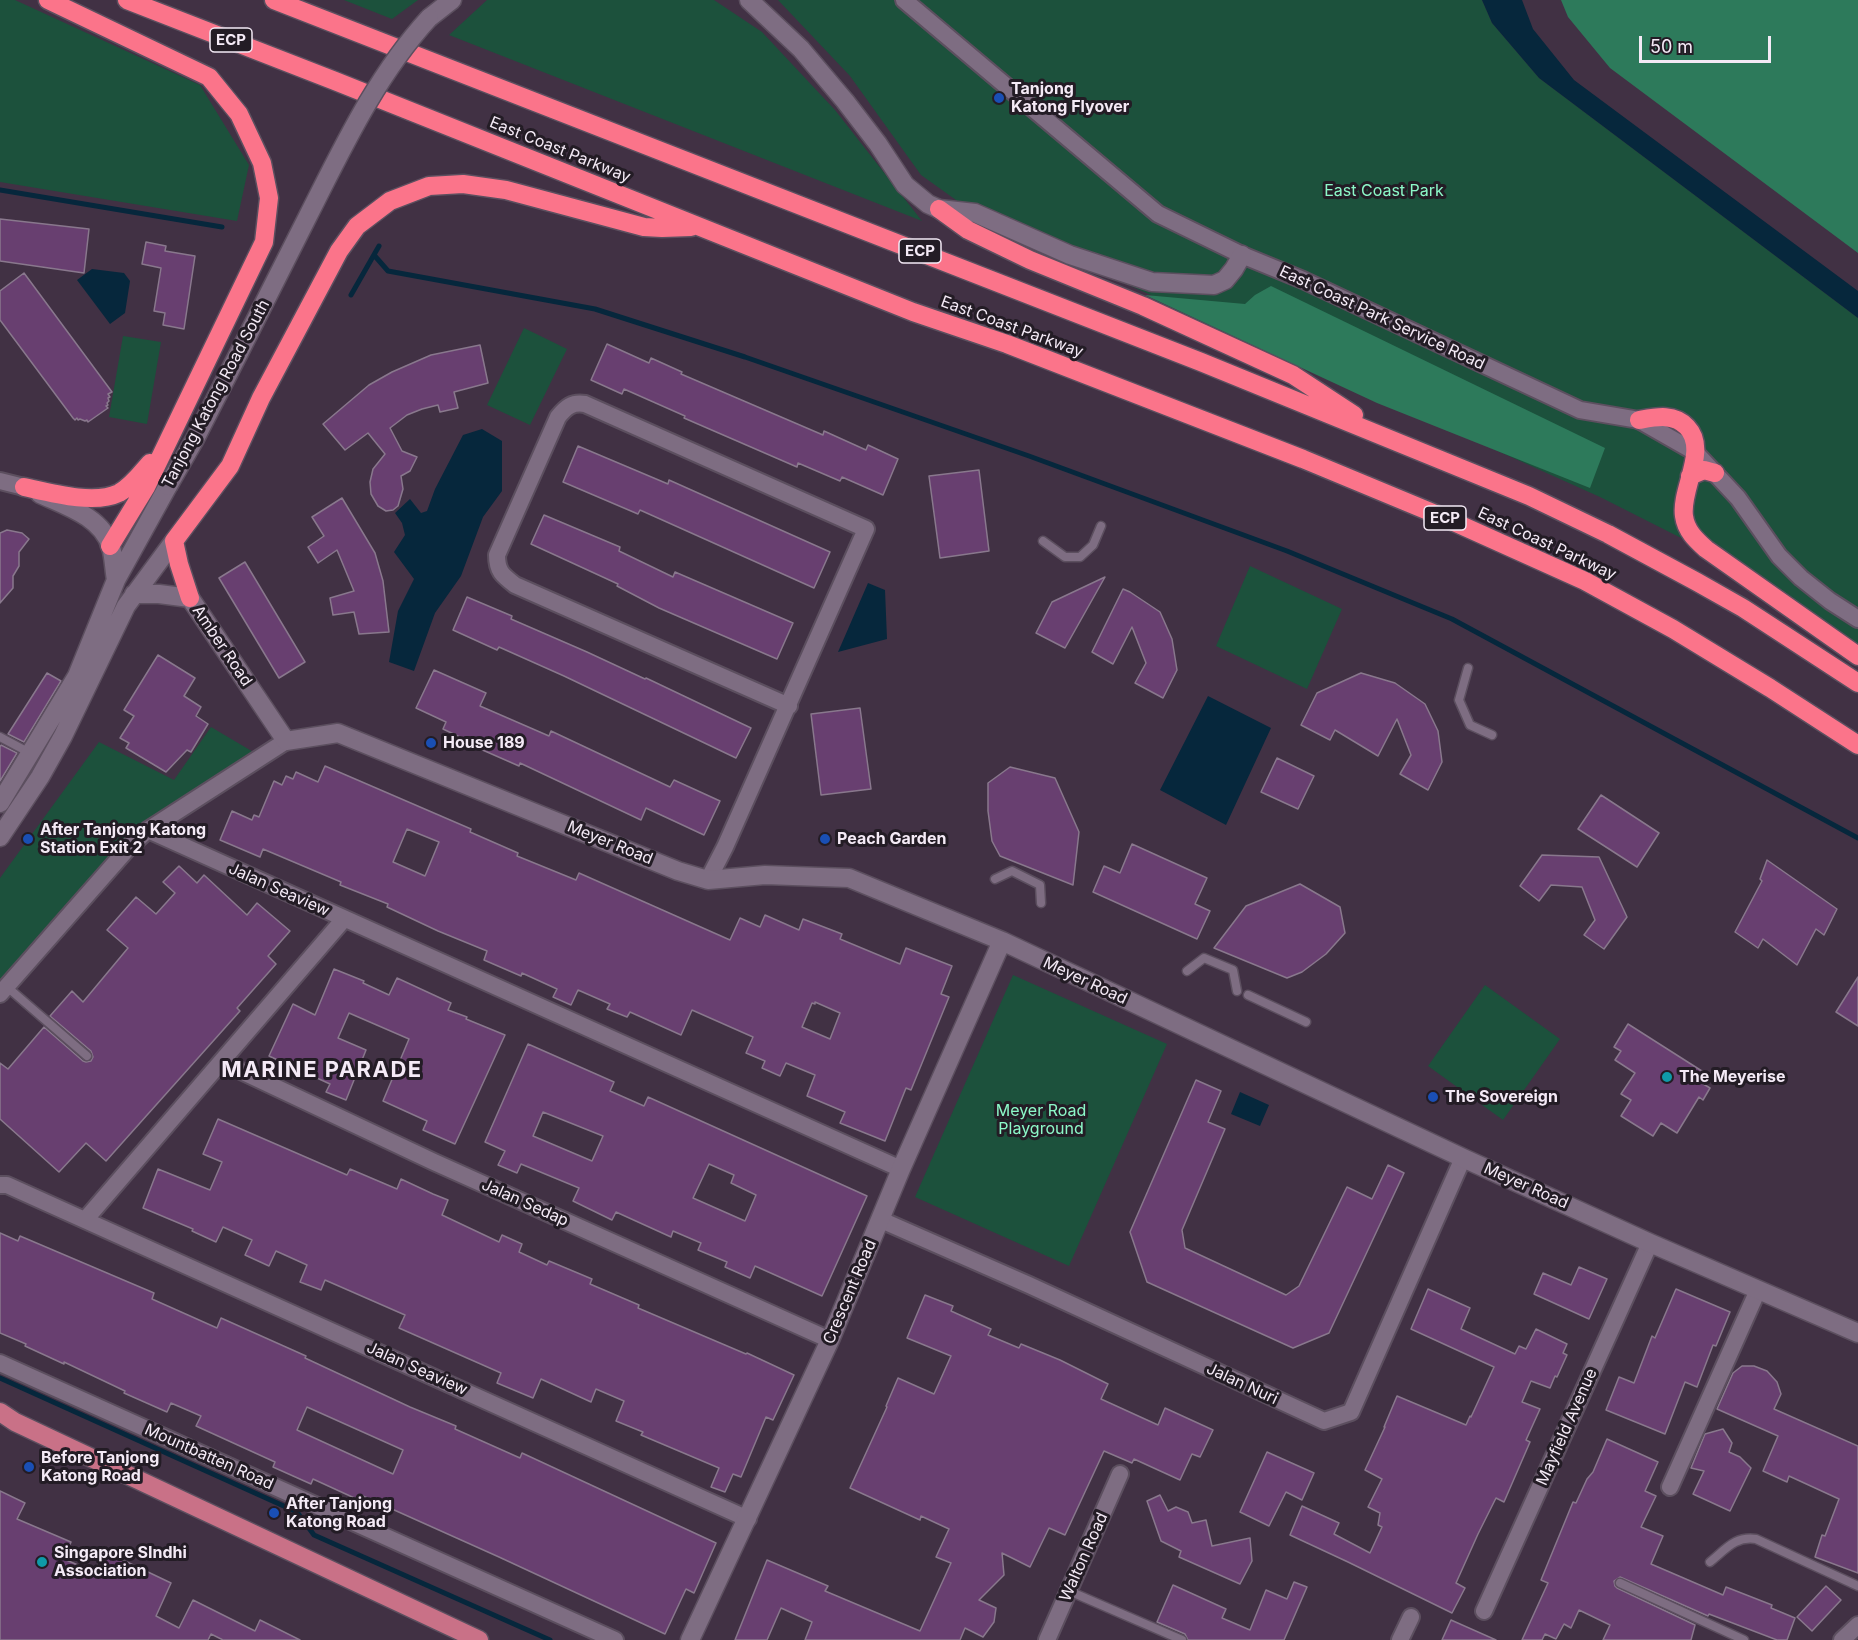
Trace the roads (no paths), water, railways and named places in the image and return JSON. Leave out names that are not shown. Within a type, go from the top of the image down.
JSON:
[{"type":"highway","name":"ECP","points":[[48,0],[209,77],[239,114],[262,163],[269,198],[264,242],[169,438]]},
{"type":"highway","name":"East Coast Parkway","points":[[127,0],[913,312],[1007,344],[1292,455],[1444,518],[1585,581],[1664,624],[1858,745]]},
{"type":"highway","name":"East Coast Parkway","points":[[274,0],[959,266],[1388,437],[1528,496],[1608,534],[1743,608],[1858,683]]},
{"type":"highway","points":[[190,598],[174,541],[230,466],[261,398],[339,251],[357,226],[390,201],[429,186],[463,184],[506,190],[644,227],[698,227]]},
{"type":"highway","points":[[939,209],[968,230],[1030,260],[1143,306],[1293,375],[1388,437]]},
{"type":"highway","points":[[1639,420],[1656,417],[1677,419],[1693,436],[1695,452],[1683,515],[1686,527],[1694,539],[1858,656]]},
{"type":"highway","points":[[24,488],[99,498],[119,493],[137,479],[169,438]]},
{"type":"highway","points":[[110,546],[146,488],[169,438]]},
{"type":"highway","points":[[1690,476],[1704,470],[1715,473]]},
{"type":"main road","points":[[0,1412],[8,1422],[479,1640]]},
{"type":"street","name":"Tanjong Katong Road South","points":[[0,803],[78,676],[116,580],[195,439],[345,143],[383,77],[408,41],[429,18],[452,0]]},
{"type":"street","points":[[749,0],[801,50],[878,144],[904,185],[928,204],[939,209],[975,213],[1070,255],[1152,282],[1214,285],[1225,280],[1242,255]]},
{"type":"street","name":"East Coast Park Service Road","points":[[904,0],[1158,214],[1242,255],[1303,280],[1580,410],[1639,420]]},
{"type":"street","points":[[708,880],[789,706],[866,529],[585,404],[576,402],[566,408],[558,417],[497,555],[497,566],[504,576],[515,585],[789,706]]},
{"type":"street","points":[[1695,452],[1738,498],[1779,556],[1830,602],[1858,619]]},
{"type":"street","points":[[0,481],[24,488],[86,516],[102,531],[110,546],[116,580]]},
{"type":"street","points":[[0,837],[40,777],[63,736],[126,606],[174,541]]},
{"type":"street","name":"Amber Road","points":[[134,594],[190,598],[286,741]]},
{"type":"street","name":"Meyer Road","points":[[286,741],[338,733],[678,871],[708,880],[765,875],[849,878],[1002,941],[1464,1158],[1650,1243],[1858,1333]]},
{"type":"street","points":[[3,990],[116,861],[148,830],[286,741]]},
{"type":"street","name":"Jalan Seaview","points":[[148,830],[901,1169]]},
{"type":"street","name":"Jalan Seaview","points":[[85,1220],[344,919]]},
{"type":"street","name":"Crescent Road","points":[[690,1640],[830,1340],[901,1169],[1002,941]]},
{"type":"street","name":"Jalan Sedap","points":[[222,1062],[434,1162],[830,1340]]},
{"type":"street","name":"Jalan Nuri","points":[[881,1220],[1324,1421],[1350,1412],[1464,1158]]},
{"type":"street","name":"Jalan Seaview","points":[[0,1185],[7,1185],[748,1519]]},
{"type":"street","name":"Mayfield Avenue","points":[[1484,1611],[1650,1243]]},
{"type":"street","points":[[1670,1487],[1758,1290]]},
{"type":"street","name":"Mountbatten Road","points":[[0,1363],[615,1640]]},
{"type":"street","name":"Walton Road","points":[[1047,1640],[1120,1474]]},
{"type":"street","points":[[1400,1640],[1411,1617]]},
{"type":"street","points":[[1842,1640],[1858,1625]]},
{"type":"lane","points":[[1043,541],[1065,557],[1080,557],[1093,545],[1101,526]]},
{"type":"lane","points":[[1468,668],[1459,700],[1470,726],[1492,735]]},
{"type":"lane","points":[[0,737],[30,753]]},
{"type":"lane","points":[[995,879],[1012,871],[1040,885],[1041,903]]},
{"type":"lane","points":[[1187,971],[1204,958],[1233,970],[1237,991]]},
{"type":"lane","points":[[3,990],[87,1056]]},
{"type":"lane","points":[[1248,995],[1306,1022]]},
{"type":"lane","points":[[1710,1562],[1734,1542],[1745,1537],[1756,1539],[1858,1586]]},
{"type":"lane","points":[[1620,1582],[1744,1640]]},
{"type":"lane","points":[[1069,1591],[1182,1640]]},
{"type":"water","points":[[1482,0],[1522,0],[1533,29],[1574,80],[1858,291],[1858,318],[1539,78],[1492,23]]},
{"type":"water","points":[[92,269],[124,273],[130,281],[125,313],[110,324],[77,280]]},
{"type":"water","points":[[482,429],[502,441],[502,491],[483,517],[461,576],[435,613],[414,671],[389,662],[398,611],[414,579],[394,552],[405,535],[402,523],[395,513],[410,499],[421,513],[427,511],[435,489],[463,435]]},
{"type":"water","points":[[868,583],[885,590],[887,639],[838,652]]},
{"type":"water","points":[[1208,696],[1271,728],[1226,825],[1160,790]]},
{"type":"water","points":[[1240,1092],[1269,1105],[1260,1126],[1231,1114]]},
{"type":"waterway","points":[[0,190],[222,227]]},
{"type":"waterway","points":[[351,295],[379,246]]},
{"type":"waterway","points":[[374,255],[388,271],[595,309],[745,357],[1029,456],[1287,551],[1452,619],[1858,838]]},
{"type":"waterway","points":[[0,1378],[297,1512],[314,1535],[550,1640]]},
{"type":"place","name":"Tanjong Katong Flyover","points":[[999,98]]},
{"type":"place","name":"House 189","points":[[431,743]]},
{"type":"place","name":"After Tanjong Katong Station Exit 2","points":[[28,839]]},
{"type":"place","name":"Peach Garden","points":[[825,839]]},
{"type":"place","name":"The Meyerise","points":[[1667,1077]]},
{"type":"place","name":"The Sovereign","points":[[1433,1097]]},
{"type":"place","name":"Before Tanjong Katong Road","points":[[29,1467]]},
{"type":"place","name":"After Tanjong Katong Road","points":[[274,1513]]},
{"type":"place","name":"Singapore SIndhi Association","points":[[42,1562]]},
{"type":"district","name":"MARINE PARADE","points":[[322,1070]]},
{"type":"park label","name":"East Coast Park","points":[[1384,191]]},
{"type":"park label","name":"Meyer Road Playground","points":[[1041,1120]]}]
